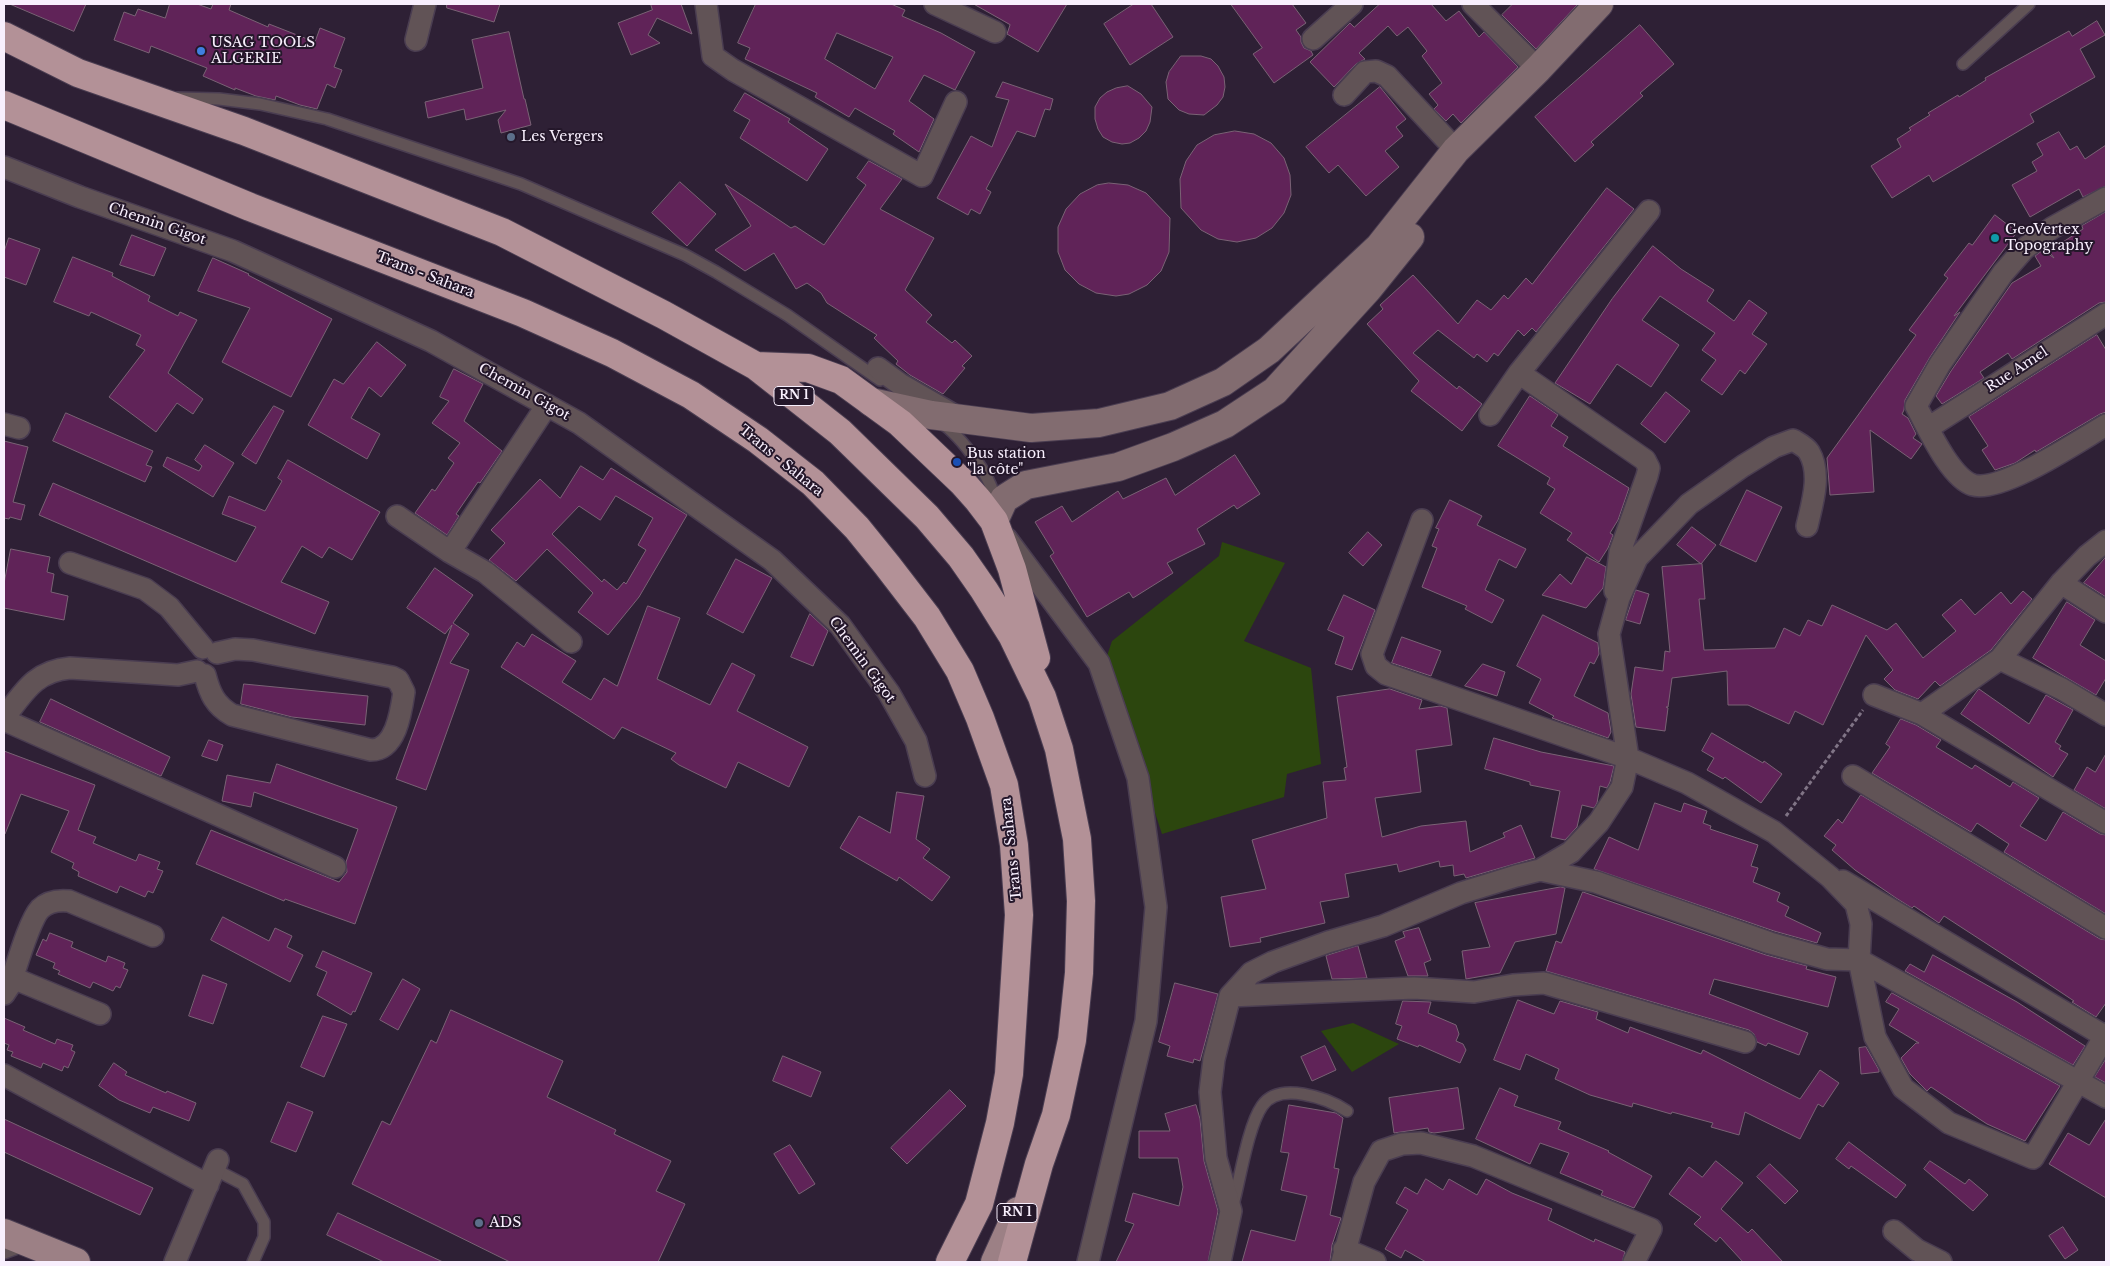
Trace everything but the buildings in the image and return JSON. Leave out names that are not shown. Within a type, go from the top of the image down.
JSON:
[{"type":"highway","name":"RN 1","points":[[4,36],[78,73],[244,131],[502,232],[664,315],[756,366],[840,432],[927,517],[961,557],[1012,635],[1042,697],[1059,749],[1077,839],[1080,902],[1078,973],[1072,1040],[1056,1115],[1012,1262]]},
{"type":"highway","name":"Trans - Sahara","points":[[4,105],[250,207],[523,313],[612,353],[691,395],[758,440],[813,483],[857,528],[926,617],[960,671],[980,718],[1004,785],[1014,845],[1018,915],[1009,1074],[1000,1123],[979,1204],[950,1262]]},
{"type":"highway","points":[[756,366],[808,368],[841,380],[900,423],[962,482],[978,500],[994,521],[1012,569],[1051,706],[1059,749]]},
{"type":"main road","name":"RN 1","points":[[995,1262],[1040,1164]]},
{"type":"main road","name":"RN 1","points":[[963,1262],[979,1204]]},
{"type":"main road","points":[[4,1233],[76,1262]]},
{"type":"street","points":[[416,40],[425,4]]},
{"type":"street","points":[[706,4],[713,56],[733,70],[922,176],[956,102]]},
{"type":"street","points":[[935,4],[995,32]]},
{"type":"street","points":[[1313,39],[1352,4]]},
{"type":"street","points":[[1473,4],[1538,69]]},
{"type":"street","points":[[871,402],[960,420],[1031,428],[1098,423],[1170,406],[1223,382],[1269,350],[1379,247],[1456,150],[1538,69],[1599,4]]},
{"type":"street","points":[[1088,1262],[1146,1021],[1156,907],[1138,778],[1099,663],[994,521],[1004,500],[1026,485],[1118,467],[1173,447],[1225,424],[1275,391],[1313,351],[1386,267],[1404,245],[1448,181],[1479,146],[1573,55],[1620,4]]},
{"type":"street","points":[[1344,95],[1364,72],[1376,71],[1387,76],[1456,150]]},
{"type":"street","name":"Chemin Gigot","points":[[4,167],[80,197],[233,251],[431,341],[580,423],[772,560],[840,625],[889,693],[916,741],[925,776]]},
{"type":"street","points":[[2106,198],[2052,228],[2024,249],[2003,273],[1940,364],[1916,406],[1945,458],[1959,476],[1972,485],[1983,486],[2018,476],[2106,425]]},
{"type":"street","points":[[1490,415],[1519,373],[1649,211]]},
{"type":"street","name":"Rue Amel","points":[[1928,428],[2106,314]]},
{"type":"street","points":[[878,368],[900,384],[960,420]]},
{"type":"street","points":[[1220,1262],[1231,1211],[1216,1158],[1210,1092],[1214,1059],[1230,996],[1251,972],[1273,962],[1328,942],[1383,926],[1462,893],[1540,870],[1571,852],[1598,822],[1622,787],[1628,758],[1609,634],[1620,552],[1649,468],[1645,460],[1519,373]]},
{"type":"street","points":[[450,552],[547,405]]},
{"type":"street","points":[[1609,634],[1619,598],[1637,558],[1689,504],[1743,466],[1774,447],[1793,440],[1809,451],[1814,469],[1815,492],[1807,526]]},
{"type":"street","points":[[397,516],[450,552],[485,572],[572,642]]},
{"type":"street","points":[[1422,520],[1372,654],[1376,666],[1386,674],[1628,758],[1687,783],[1774,832],[1810,862],[1830,877],[1856,904],[1862,924],[1859,960],[1874,1037],[1903,1088],[1949,1123],[2033,1158],[2106,1036],[1810,862]]},
{"type":"street","points":[[1922,714],[2000,659],[2061,583],[2087,556],[2106,541]]},
{"type":"street","points":[[70,564],[145,589],[169,607],[210,651],[220,659],[217,671],[178,675],[70,668],[58,669],[37,679],[4,719],[335,867]]},
{"type":"street","points":[[2061,583],[2106,612]]},
{"type":"street","points":[[201,673],[210,695],[223,710],[232,715],[371,750],[383,748],[392,739],[404,692],[398,680],[392,677],[253,650],[210,651]]},
{"type":"street","points":[[2000,659],[2062,689],[2106,714]]},
{"type":"street","points":[[1874,695],[1922,714],[2106,824]]},
{"type":"street","points":[[1853,776],[2106,928]]},
{"type":"street","points":[[1540,870],[1596,882],[1770,944],[1827,959],[1859,960],[2106,1097]]},
{"type":"street","points":[[100,1014],[8,986],[41,908],[55,901],[69,901],[153,936]]},
{"type":"street","points":[[1230,996],[1414,988],[1474,992],[1513,986],[1544,984],[1745,1042]]},
{"type":"street","points":[[4,1075],[214,1171],[175,1262]]},
{"type":"street","points":[[1375,1262],[1343,1256],[1364,1182],[1381,1151],[1402,1144],[1421,1143],[1472,1156],[1651,1229],[1634,1262]]},
{"type":"street","points":[[1894,1231],[1916,1250],[1940,1262]]},
{"type":"lane","points":[[1963,64],[2029,4]]},
{"type":"lane","points":[[151,98],[218,99],[260,104],[317,116],[521,184],[685,255],[787,315],[944,424],[962,443],[990,480],[995,501],[994,521]]},
{"type":"lane","points":[[1231,1211],[1253,1127],[1263,1105],[1272,1098],[1284,1093],[1307,1094],[1336,1104],[1347,1111]]},
{"type":"lane","points":[[214,1171],[243,1184],[264,1222],[264,1237],[253,1262]]},
{"type":"lane","points":[[4,1253],[29,1244]]},
{"type":"path","points":[[1774,832],[1874,695]]},
{"type":"green space","points":[[1222,542],[1285,563],[1244,641],[1311,668],[1321,764],[1287,774],[1284,797],[1162,834],[1105,662],[1112,641],[1219,556]]},
{"type":"green space","points":[[1353,1023],[1399,1044],[1352,1072],[1321,1031]]},
{"type":"place","name":"USAG TOOLS ALGERIE","points":[[201,51]]},
{"type":"place","name":"Les Vergers","points":[[511,137]]},
{"type":"place","name":"GeoVertex Topography","points":[[1995,238]]},
{"type":"place","name":"Bus station \"la côte\"","points":[[957,462]]},
{"type":"place","name":"ADS","points":[[479,1223]]}]
